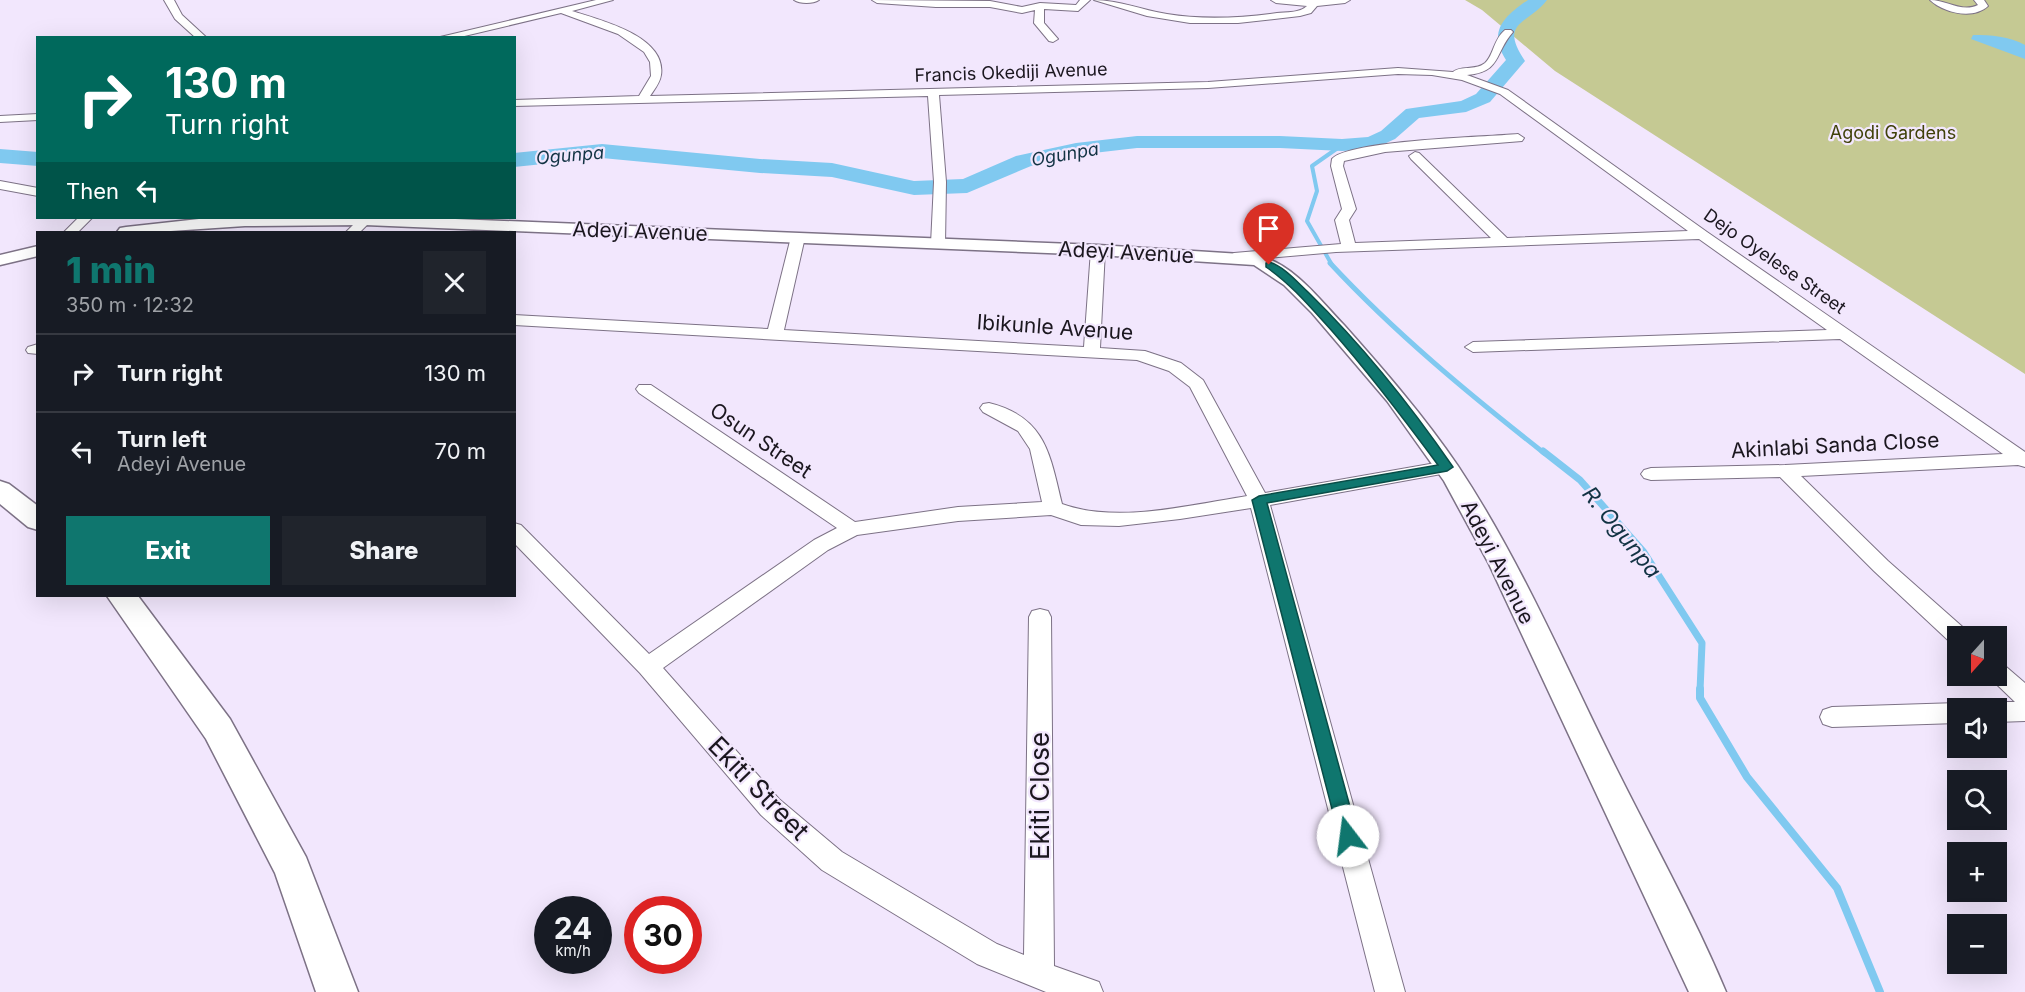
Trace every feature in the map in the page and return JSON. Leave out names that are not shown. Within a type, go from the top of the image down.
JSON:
[{"type":"main road","points":[[0,490],[36,519]]},
{"type":"main road","points":[[123,597],[218,729],[293,869],[336,992]]},
{"type":"street","points":[[169,0],[178,17],[200,36]]},
{"type":"street","points":[[450,36],[608,0]]},
{"type":"street","points":[[799,0],[814,0]]},
{"type":"street","points":[[877,0],[990,4],[1022,10],[1040,6],[1078,8],[1085,0]]},
{"type":"street","points":[[1099,0],[1173,18],[1203,20],[1233,20],[1300,14],[1308,11],[1314,4]]},
{"type":"street","points":[[1276,0],[1314,4],[1345,0]]},
{"type":"street","points":[[1935,0],[1954,8],[1977,10],[1983,6],[1979,0]]},
{"type":"street","points":[[1039,37],[1036,28],[1039,23],[1040,6]]},
{"type":"street","points":[[560,10],[623,33],[645,45],[654,58],[656,76],[642,100]]},
{"type":"street","points":[[1039,23],[1053,39]]},
{"type":"street","points":[[1432,72],[1483,69],[1494,61],[1502,36],[1508,32]]},
{"type":"street","name":"Francis Okediji Avenue","points":[[516,104],[1208,85],[1398,71],[1432,72],[1484,83],[1504,92]]},
{"type":"street","points":[[933,92],[940,187],[938,244]]},
{"type":"street","name":"Dejo Oyelese Street","points":[[1504,92],[1702,235],[2023,460]]},
{"type":"street","points":[[0,118],[36,117]]},
{"type":"street","points":[[1343,248],[1342,220],[1349,209],[1337,166],[1338,159],[1343,156],[1386,148],[1518,138]]},
{"type":"street","points":[[1415,156],[1504,243]]},
{"type":"street","points":[[0,185],[36,192]]},
{"type":"street","points":[[72,231],[84,219]]},
{"type":"street","name":"Adeyi Avenue","points":[[133,231],[166,226],[263,220],[359,226],[798,237],[1098,250],[1257,260],[1283,274],[1314,305],[1378,376],[1447,467],[1502,564],[1708,992]]},
{"type":"street","points":[[1223,258],[1274,256],[1303,250],[1343,248],[1702,235]]},
{"type":"street","points":[[775,334],[798,237]]},
{"type":"street","points":[[1092,352],[1098,250]]},
{"type":"street","points":[[0,261],[36,252]]},
{"type":"street","name":"Ibikunle Avenue","points":[[516,320],[1139,355],[1175,367],[1197,384],[1259,500],[1390,992]]},
{"type":"street","points":[[1473,347],[1846,334]]},
{"type":"street","name":"Osun Street","points":[[645,388],[852,529]]},
{"type":"street","points":[[989,408],[1025,427],[1038,449],[1053,508]]},
{"type":"street","name":"Akinlabi Sanda Close","points":[[1651,474],[1785,471],[2023,460]]},
{"type":"street","points":[[648,667],[821,545],[852,529],[958,514],[1053,508],[1082,518],[1119,519],[1180,513],[1447,467]]},
{"type":"street","points":[[1785,471],[1881,566],[1947,626]]},
{"type":"street","name":"Ekiti Street","points":[[516,532],[648,667],[770,807],[832,861],[987,954],[1089,992]]},
{"type":"street","name":"Ekiti Close","points":[[1039,975],[1040,617]]},
{"type":"street","points":[[2007,681],[2025,697]]},
{"type":"street","points":[[2007,711],[2025,711]]},
{"type":"street","points":[[1832,717],[1947,713]]},
{"type":"green space","name":"Agodi Gardens","points":[[1465,0],[2025,0],[2025,374],[1555,71],[1482,10]]},
{"type":"water","points":[[1973,35],[2000,37],[2019,42],[2025,45],[2025,59],[1971,39]]},
{"type":"waterway","name":"Ogunpa","points":[[516,160],[602,151],[760,166],[832,170],[914,188],[967,186],[1024,161],[1076,149],[1137,142],[1280,142],[1342,145],[1373,143],[1388,135],[1413,113],[1466,106],[1483,98],[1516,61],[1506,44],[1506,36],[1511,23],[1521,12],[1539,0]]},
{"type":"waterway","name":"R. Ogunpa","points":[[1332,265],[1307,221],[1317,191],[1312,166],[1342,145]]},
{"type":"waterway","name":"Ogunpa","points":[[0,156],[36,159]]},
{"type":"waterway","name":"R. Ogunpa","points":[[1330,263],[1380,314],[1433,362],[1544,453]]},
{"type":"waterway","name":"R. Ogunpa","points":[[1543,451],[1580,480],[1643,551],[1702,643],[1700,691]]},
{"type":"waterway","name":"R. Ogunpa","points":[[1700,691],[1700,698],[1747,777],[1837,888],[1880,992]]},
{"type":"route","points":[[1269,265],[1283,274],[1314,305],[1378,376],[1447,467],[1259,500],[1348,836]]}]
